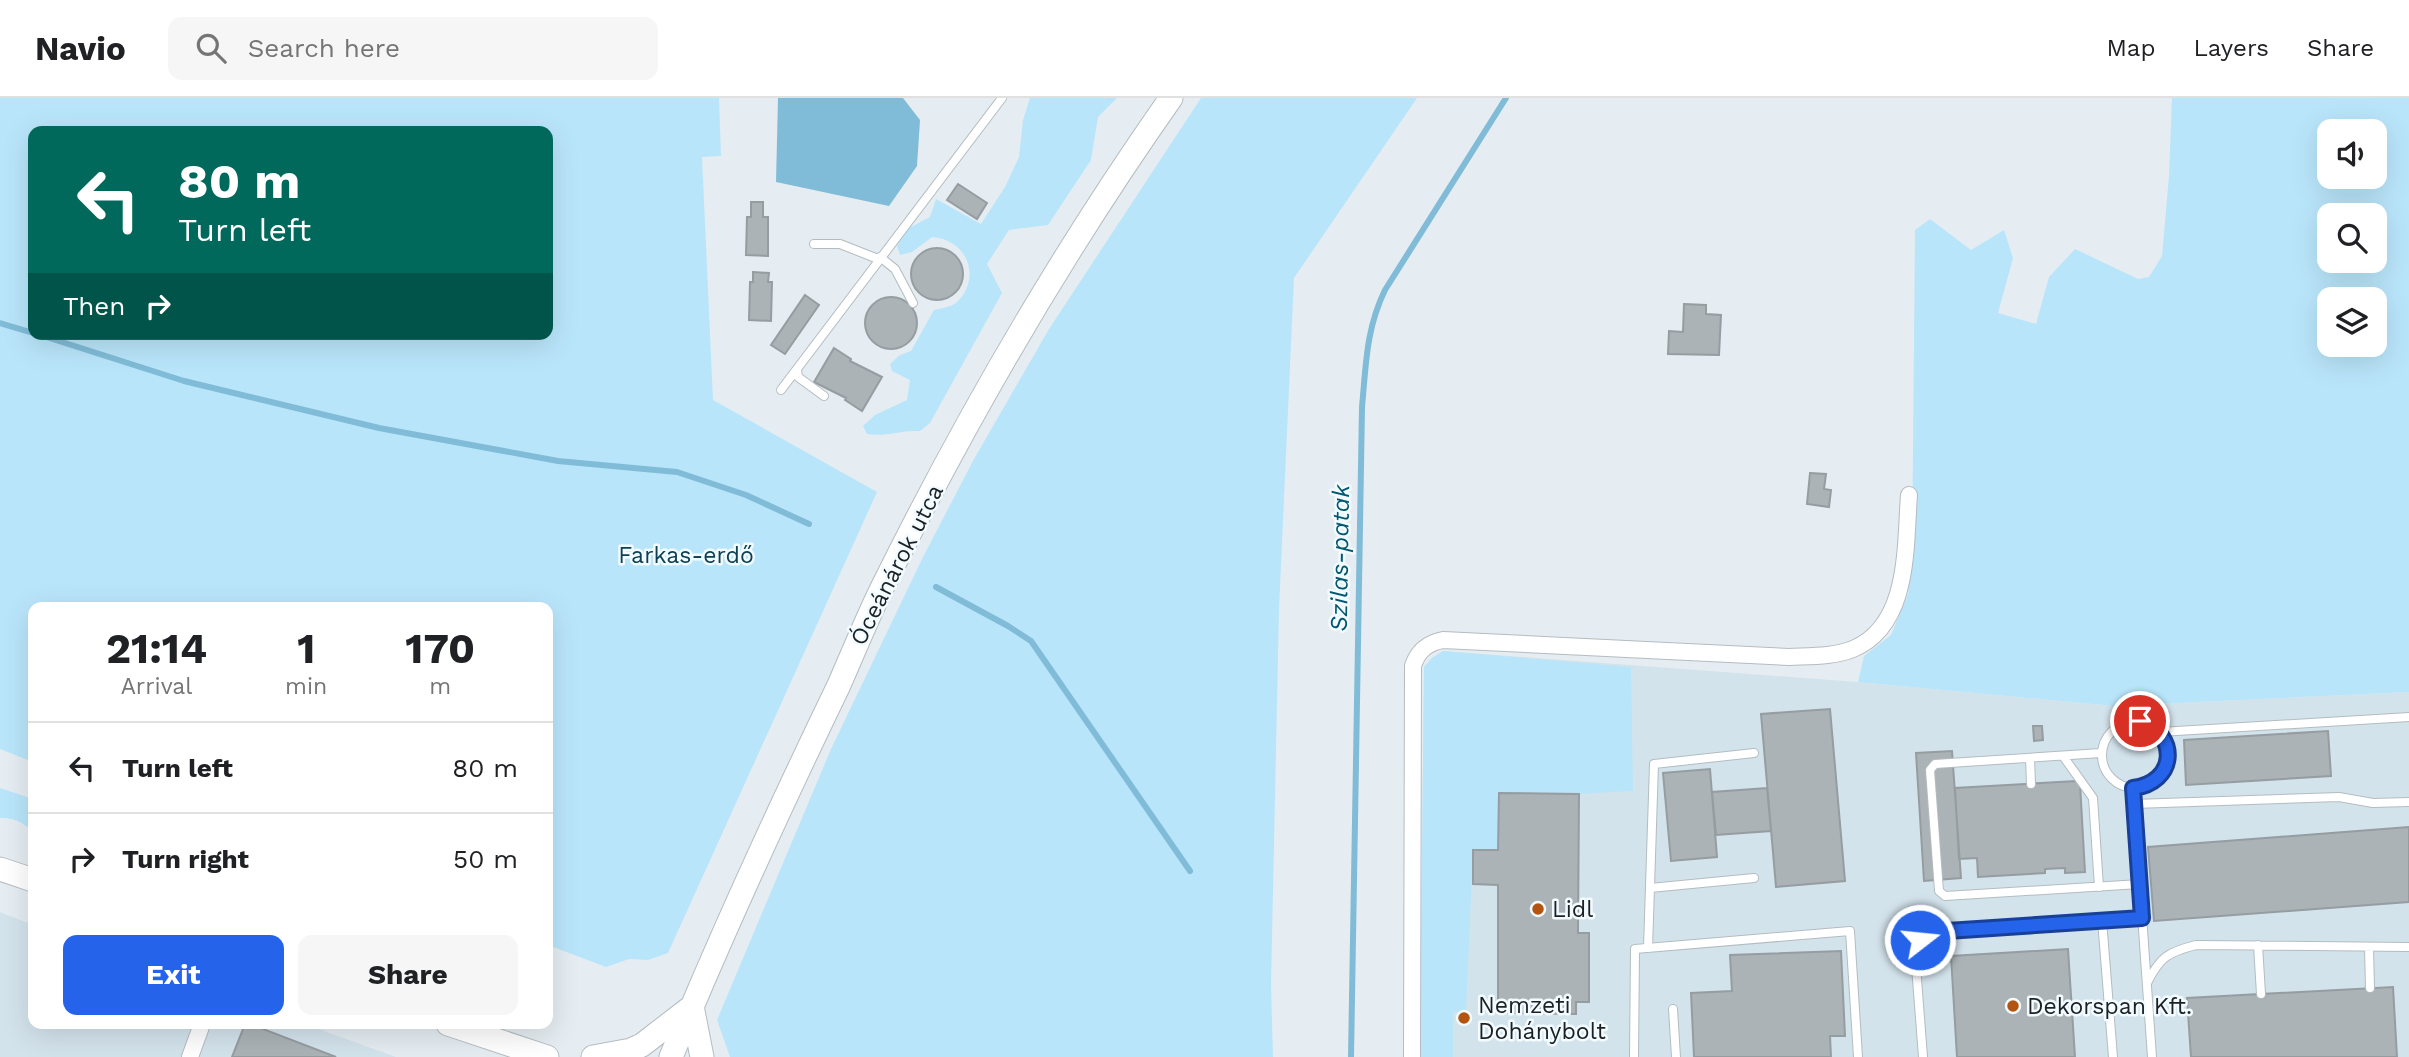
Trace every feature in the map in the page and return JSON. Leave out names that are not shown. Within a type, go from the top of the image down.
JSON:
[{"type":"street","name":"Óceánárok utca","points":[[671,1057],[791,784],[881,591],[930,497],[1044,295],[1136,148],[1171,98]]},
{"type":"street","points":[[1412,1057],[1413,666],[1418,654],[1433,642],[1443,640],[1789,657],[1823,656],[1843,652],[1855,648],[1877,633],[1894,606],[1904,556],[1909,495]]},
{"type":"street","points":[[0,869],[28,878]]},
{"type":"street","points":[[593,1057],[631,1050],[642,1045],[692,1006],[702,1057]]},
{"type":"street","points":[[190,1057],[200,1029]]},
{"type":"street","points":[[463,1029],[547,1056]]},
{"type":"lane","points":[[781,390],[1002,98]]},
{"type":"lane","points":[[814,244],[840,244],[879,258],[895,269],[913,303]]},
{"type":"lane","points":[[797,370],[798,377],[824,396]]},
{"type":"lane","points":[[2160,732],[2409,717]]},
{"type":"lane","points":[[2140,721],[2160,732],[2166,742],[2167,764],[2155,782],[2133,788],[2123,786],[2107,773],[2101,753],[2109,732],[2118,725],[2140,721]]},
{"type":"lane","points":[[1648,948],[1654,764],[1754,753]]},
{"type":"lane","points":[[2101,753],[1935,764],[1930,770],[1939,891],[1945,896],[2140,884]]},
{"type":"lane","points":[[2063,756],[2093,798],[2099,887]]},
{"type":"lane","points":[[2030,758],[2031,784]]},
{"type":"lane","points":[[2133,788],[2152,1057]]},
{"type":"lane","points":[[2134,804],[2339,797],[2373,803],[2409,802]]},
{"type":"lane","points":[[1650,888],[1754,878]]},
{"type":"lane","points":[[1923,1057],[1915,953],[1920,940],[1932,932],[2142,918]]},
{"type":"lane","points":[[2102,920],[2113,1057]]},
{"type":"lane","points":[[1634,1057],[1635,949],[1850,931],[1858,1057]]},
{"type":"lane","points":[[2147,983],[2156,964],[2174,950],[2196,945],[2409,947]]},
{"type":"lane","points":[[2258,946],[2261,994]]},
{"type":"lane","points":[[2369,947],[2370,988]]},
{"type":"lane","points":[[1673,1009],[1676,1057]]},
{"type":"shaded area","points":[[778,98],[903,98],[920,120],[917,166],[889,206],[776,182]]},
{"type":"shaded area","points":[[1443,651],[1858,682],[2114,706],[2409,692],[2409,1057],[1420,1057],[1424,667]]},
{"type":"shaded area","points":[[0,912],[28,923],[28,1029],[319,1029],[396,1057],[0,1057]]},
{"type":"green space","name":"Farkas-erdő","points":[[0,98],[719,98],[721,156],[702,157],[713,400],[877,492],[668,953],[648,960],[629,959],[606,967],[553,947],[553,602],[28,602],[28,760],[0,749]]},
{"type":"green space","points":[[1030,98],[1117,98],[1098,117],[1091,160],[1048,225],[1009,230],[987,264],[1002,293],[930,423],[920,431],[867,434],[863,426],[875,415],[907,400],[910,380],[892,371],[890,364],[900,355],[911,351],[934,310],[956,303],[969,282],[970,272],[962,252],[944,239],[932,237],[912,252],[900,255],[897,246],[909,228],[930,217],[936,199],[981,224],[1005,187],[1019,157],[1023,120]]},
{"type":"green space","points":[[1201,98],[1417,98],[1294,278],[1279,609],[1271,984],[1273,1057],[730,1057],[717,1020],[831,749],[923,557],[974,459],[1049,329]]},
{"type":"green space","points":[[2172,98],[2409,98],[2409,692],[2114,706],[1858,682],[1864,656],[1891,635],[1908,594],[1912,557],[1915,230],[1930,219],[1971,250],[2004,230],[2013,258],[1998,313],[2036,324],[2049,277],[2075,249],[2138,279],[2149,277],[2162,256]]},
{"type":"green space","points":[[1443,651],[1631,667],[1633,791],[1579,794],[1499,793],[1498,850],[1473,850],[1466,1011],[1453,1012],[1453,1057],[1420,1057],[1424,667]]},
{"type":"green space","points":[[0,788],[28,797],[28,828],[10,818],[0,818]]},
{"type":"building","points":[[958,184],[987,203],[977,219],[947,200]]},
{"type":"building","points":[[751,202],[763,202],[763,217],[768,217],[768,256],[746,255],[747,217],[751,217]]},
{"type":"building","points":[[937,248],[947,250],[955,256],[961,264],[961,284],[955,292],[947,298],[937,300],[927,298],[919,292],[913,284],[911,274],[913,264],[919,256],[927,250]]},
{"type":"building","points":[[753,272],[769,273],[768,282],[772,282],[771,321],[749,320],[750,282],[753,282]]},
{"type":"building","points":[[805,295],[819,305],[785,354],[771,345]]},
{"type":"building","points":[[891,297],[901,299],[909,305],[915,313],[915,333],[909,341],[901,347],[891,349],[881,347],[873,341],[867,333],[865,323],[867,313],[873,305],[881,299]]},
{"type":"building","points":[[1684,304],[1706,305],[1706,314],[1721,315],[1719,355],[1668,354],[1669,331],[1683,332]]},
{"type":"building","points":[[834,348],[851,359],[850,361],[882,377],[862,411],[845,400],[846,398],[814,382]]},
{"type":"building","points":[[1810,473],[1826,474],[1824,489],[1831,490],[1829,507],[1807,504]]},
{"type":"building","points":[[1830,709],[1845,881],[1776,887],[1761,714]]},
{"type":"building","points":[[2033,726],[2042,726],[2043,740],[2034,741]]},
{"type":"building","points":[[2328,731],[2331,776],[2186,785],[2184,740]]},
{"type":"building","points":[[1952,751],[1961,878],[1924,881],[1916,753]]},
{"type":"building","points":[[1710,769],[1717,857],[1671,861],[1663,773]]},
{"type":"building","points":[[2076,781],[2080,784],[2085,872],[2065,873],[2065,868],[2045,869],[2045,873],[1978,877],[1977,858],[1959,859],[1955,788]]},
{"type":"building","points":[[1767,788],[1771,831],[1716,835],[1712,792]]},
{"type":"building","name":"Lidl","points":[[1499,793],[1579,794],[1578,933],[1589,933],[1589,1002],[1576,1002],[1576,1014],[1498,1013],[1498,885],[1473,884],[1473,850],[1498,850]]},
{"type":"building","points":[[2409,827],[2409,902],[2154,921],[2148,847]]},
{"type":"building","name":"Dekorspan Kft.","points":[[2068,949],[2075,1057],[1957,1057],[1951,956]]},
{"type":"building","points":[[1841,951],[1845,1036],[1830,1036],[1831,1057],[1694,1057],[1691,993],[1732,991],[1730,955]]},
{"type":"building","points":[[2393,987],[2397,1057],[2191,1057],[2187,998]]},
{"type":"building","points":[[243,1029],[263,1029],[336,1057],[232,1057]]},
{"type":"waterway","name":"Szilas-patak","points":[[1351,1057],[1362,407],[1368,347],[1374,319],[1385,290],[1506,98]]},
{"type":"waterway","points":[[0,323],[28,331]]},
{"type":"waterway","points":[[56,340],[184,381],[379,428],[558,461],[677,472],[746,495],[809,524]]},
{"type":"waterway","points":[[936,587],[1031,641],[1190,871]]},
{"type":"place","name":"Lidl","points":[[1538,909]]},
{"type":"place","name":"Dekorspan Kft.","points":[[2013,1006]]},
{"type":"place","name":"Nemzeti Dohánybolt","points":[[1464,1018]]},
{"type":"route","points":[[1920,940],[1932,932],[2142,918],[2133,788],[2155,782],[2167,764],[2168,753],[2160,732],[2140,721]]}]
